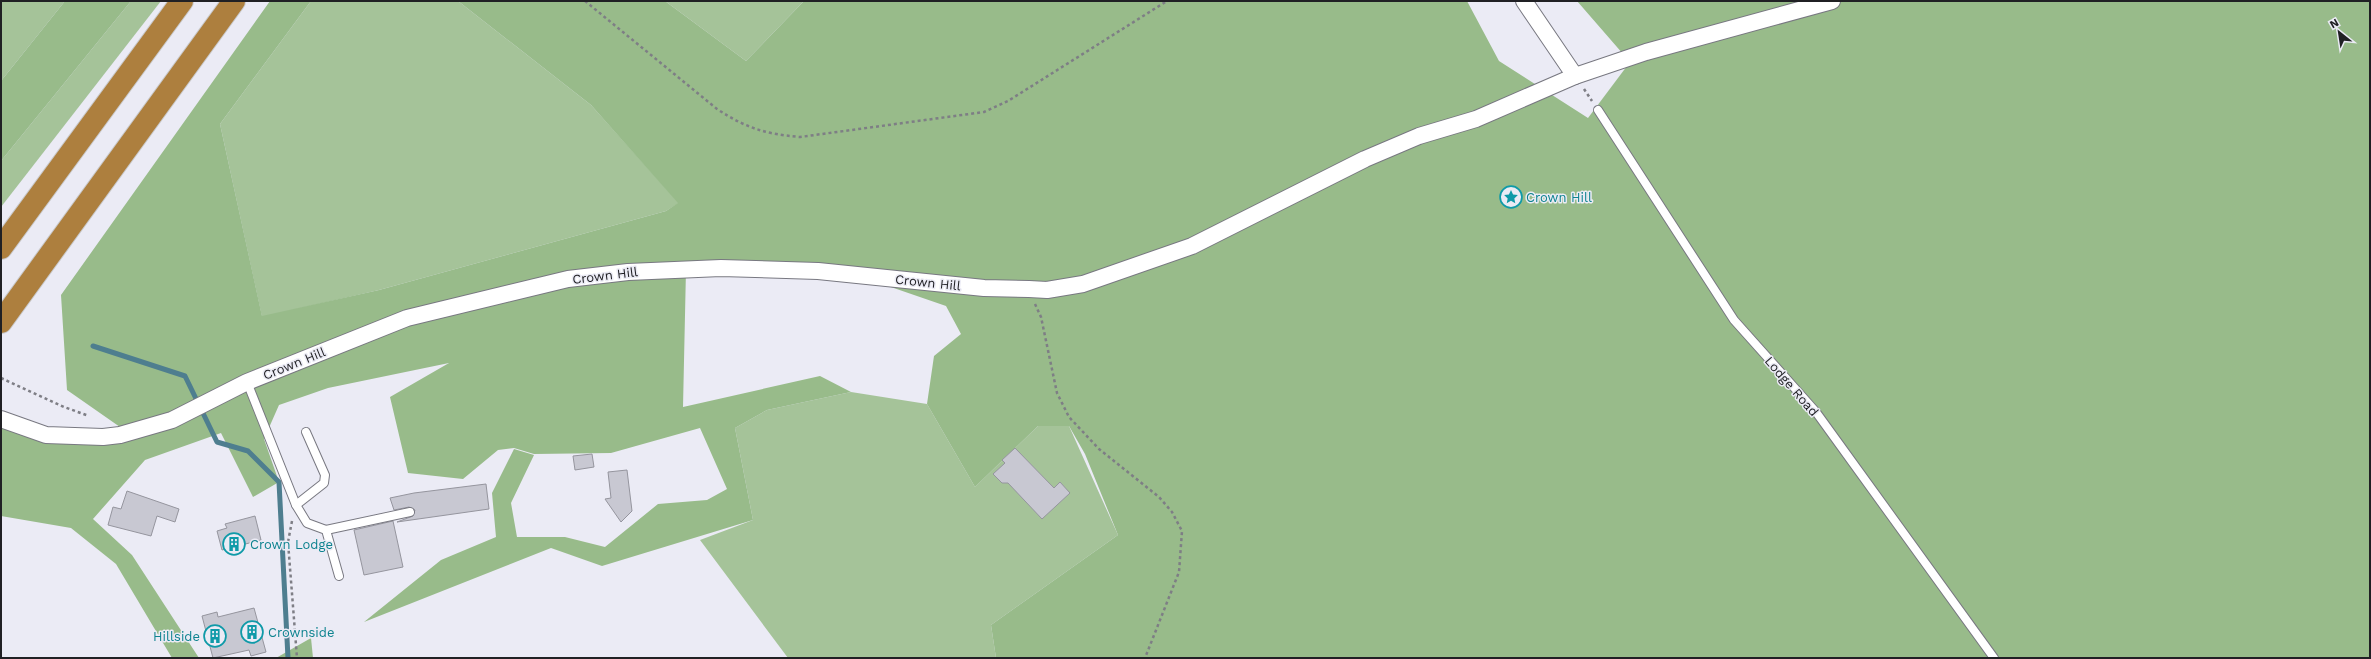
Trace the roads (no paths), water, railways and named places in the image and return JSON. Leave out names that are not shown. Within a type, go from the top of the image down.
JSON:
[{"type":"highway","points":[[1,248],[182,1]]},
{"type":"highway","points":[[7,314],[234,1]]},
{"type":"street","points":[[1524,1],[1575,76]]},
{"type":"street","name":"Crown Hill","points":[[1,419],[46,435],[103,437],[120,435],[172,420],[247,382],[407,318],[568,279],[628,272],[720,268],[818,271],[984,288],[1047,290],[1083,284],[1192,246],[1365,159],[1419,136],[1476,119],[1575,76],[1646,52],[1832,1]]},
{"type":"lane","name":"Lodge Road","points":[[1598,110],[1734,320],[1816,412],[1994,658]]},
{"type":"lane","points":[[247,382],[296,505],[307,523],[326,530],[410,512]]},
{"type":"lane","points":[[296,505],[324,483],[325,475],[306,432]]},
{"type":"lane","points":[[326,530],[339,576]]},
{"type":"waterway","points":[[93,346],[185,376],[217,442],[248,451],[279,482],[288,658]]},
{"type":"place","name":"Crown Hill","points":[[1511,197]]},
{"type":"place","name":"Crown Lodge","points":[[234,544]]},
{"type":"place","name":"Crownside","points":[[252,632]]},
{"type":"place","name":"Hillside","points":[[215,636]]}]
